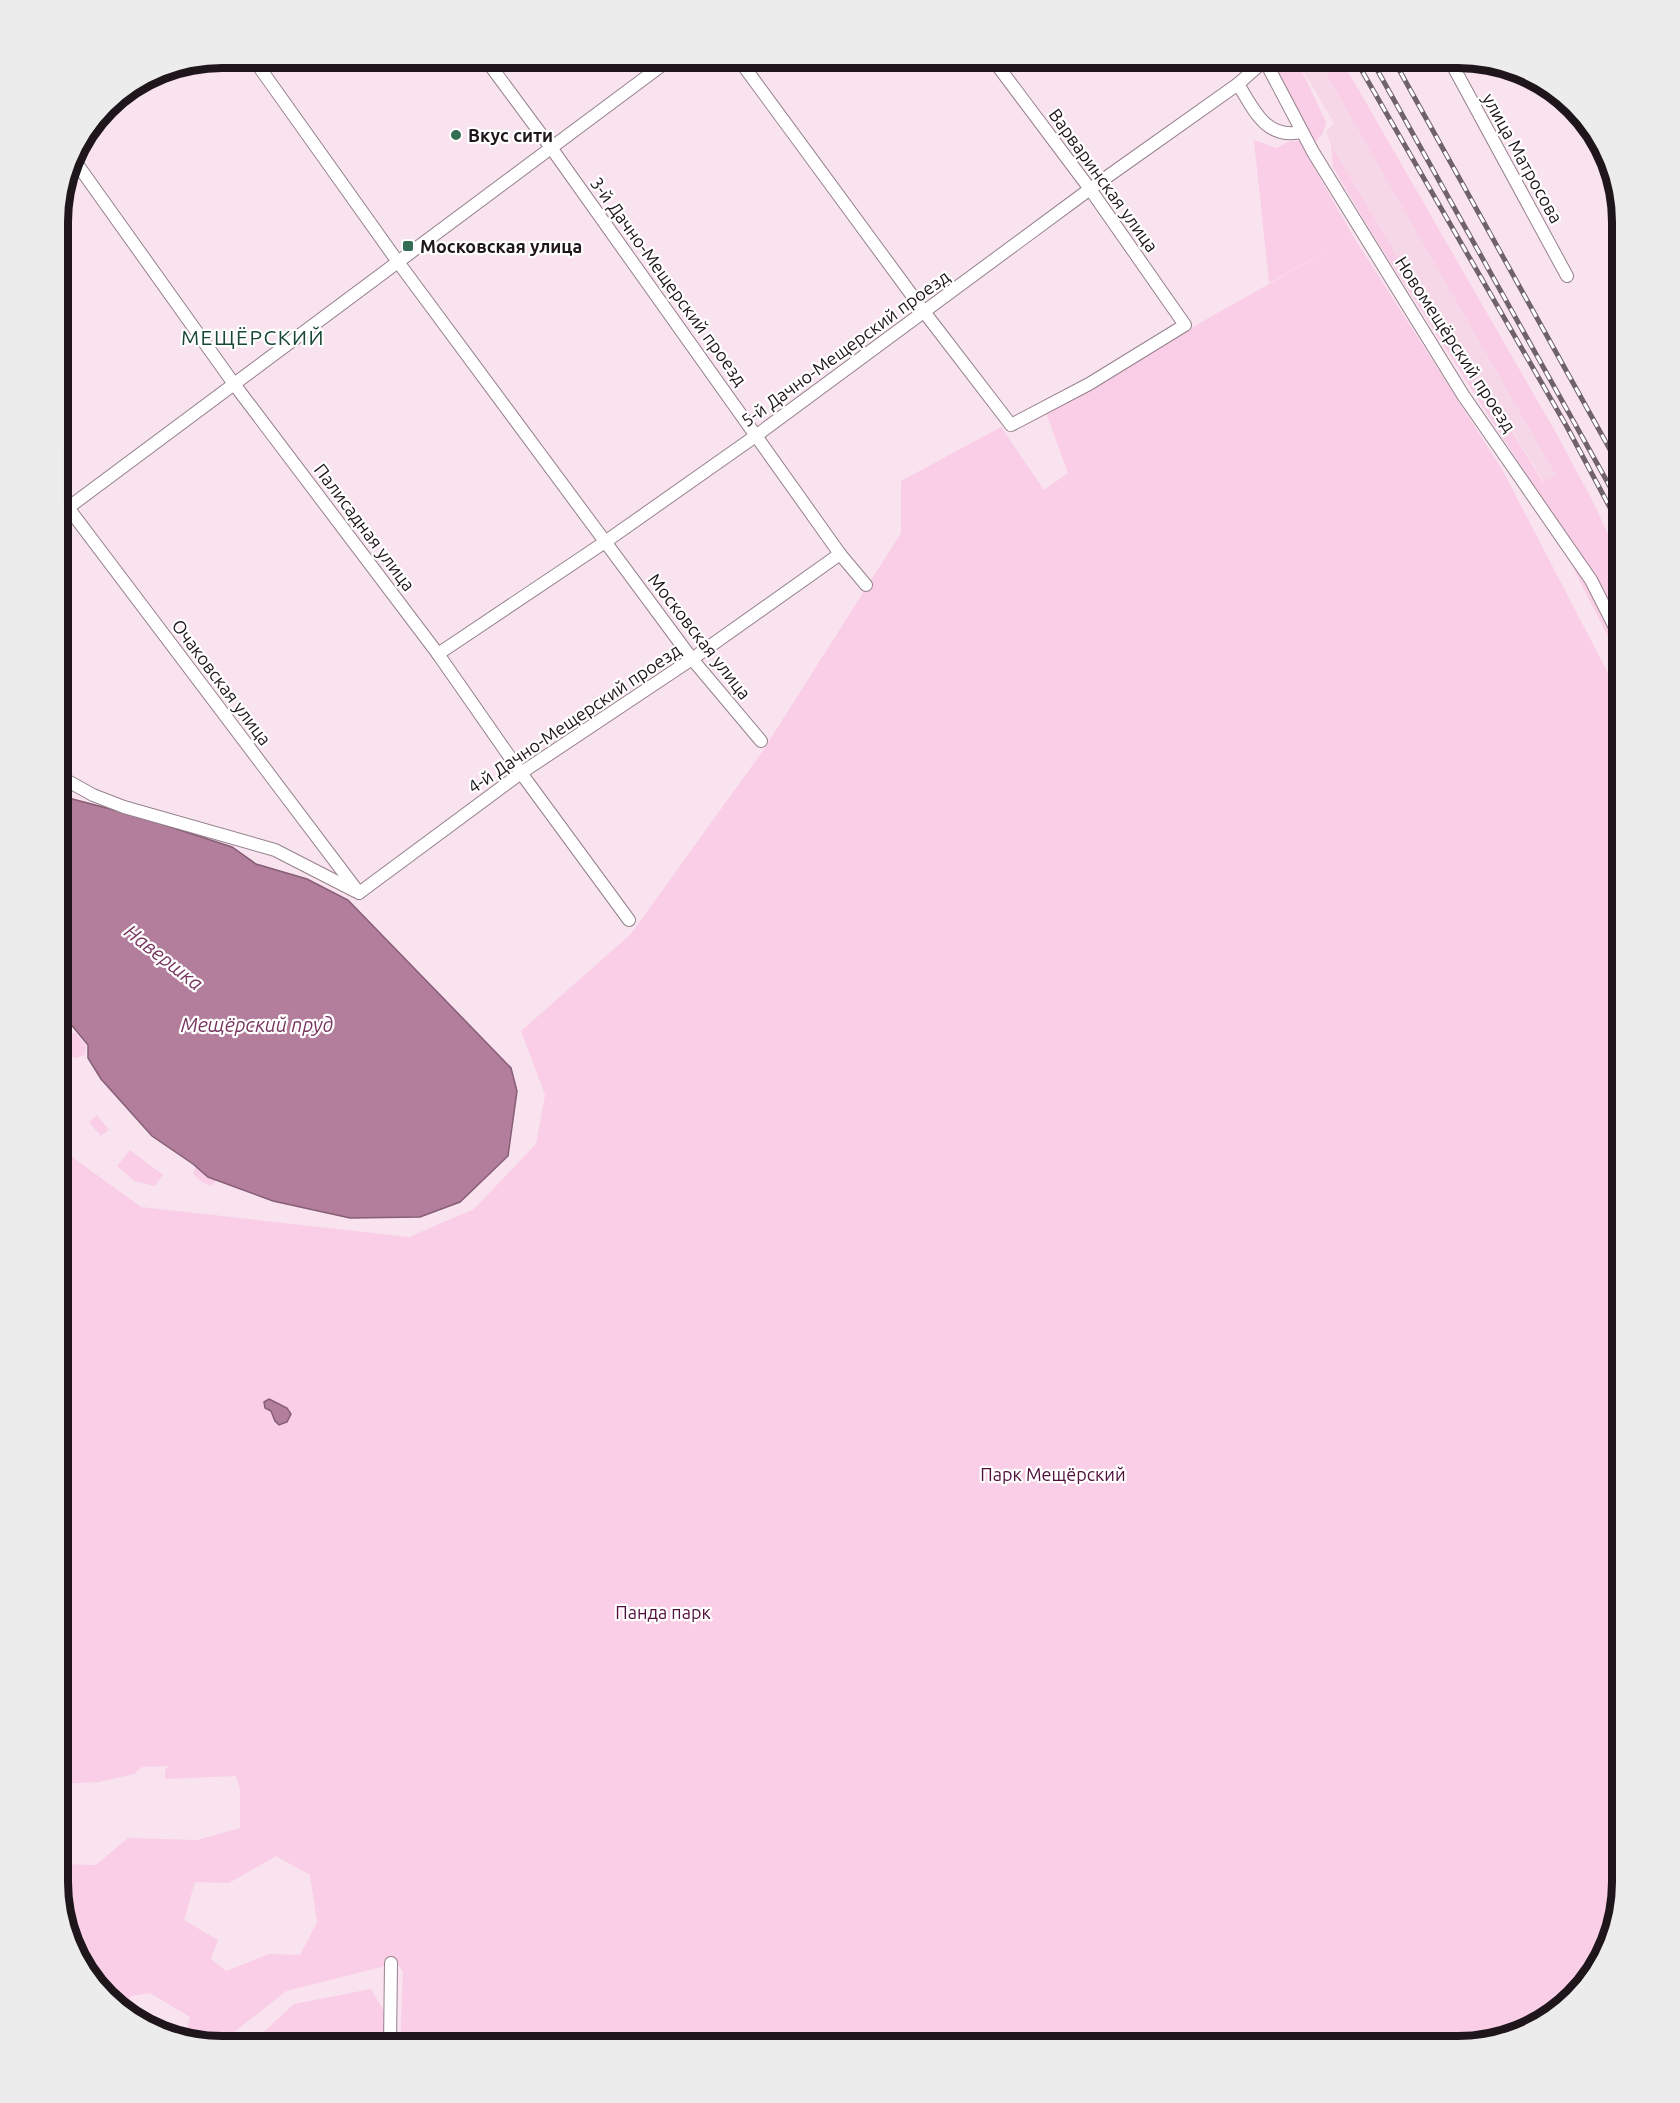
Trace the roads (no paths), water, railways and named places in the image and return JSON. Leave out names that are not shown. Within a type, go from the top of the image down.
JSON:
[{"type":"street","name":"Московская улица","points":[[260,68],[398,262],[692,659],[761,741]]},
{"type":"street","name":"3-й Дачно-Мещерский проезд","points":[[492,68],[840,554],[866,585]]},
{"type":"street","points":[[68,508],[659,68]]},
{"type":"street","points":[[745,68],[925,313]]},
{"type":"street","name":"Варваринская улица","points":[[925,313],[1011,424],[1089,384],[1185,325],[1090,189],[999,68]]},
{"type":"street","name":"5-й Дачно-Мещерский проезд","points":[[438,654],[605,542],[757,435],[1090,189],[1238,84],[1255,68]]},
{"type":"street","name":"Новомещёрский проезд","points":[[1269,68],[1302,132],[1463,395],[1592,580],[1612,621]]},
{"type":"street","name":"улица Матросова","points":[[1454,68],[1567,276]]},
{"type":"street","points":[[1238,84],[1257,115],[1270,128],[1281,134],[1291,135],[1302,132]]},
{"type":"street","name":"Палисадная улица","points":[[78,166],[234,384],[438,654],[521,773],[629,920]]},
{"type":"street","name":"Очаковская улица","points":[[68,508],[359,893]]},
{"type":"street","name":"4-й Дачно-Мещерский проезд","points":[[359,893],[521,773],[692,659],[840,554]]},
{"type":"street","points":[[68,781],[93,795],[124,807],[275,850],[359,893]]},
{"type":"street","points":[[390,2036],[391,1963]]},
{"type":"water","name":"Мещёрский пруд","points":[[68,798],[137,816],[232,847],[256,864],[307,879],[348,900],[511,1068],[517,1091],[508,1156],[460,1202],[420,1217],[350,1218],[273,1201],[208,1177],[152,1136],[101,1079],[88,1058],[88,1045],[68,1021]]},
{"type":"water","points":[[269,1399],[287,1408],[291,1414],[287,1422],[279,1425],[275,1421],[271,1411],[265,1408],[264,1402]]},
{"type":"railway","points":[[1360,68],[1567,427],[1612,511]]},
{"type":"railway","points":[[1376,68],[1612,490]]},
{"type":"railway","points":[[1398,68],[1612,453]]},
{"type":"place","name":"Вкус сити","points":[[456,135]]},
{"type":"place","name":"Московская улица","points":[[408,246]]},
{"type":"district","name":"МЕЩЁРСКИЙ","points":[[253,337]]},
{"type":"water label","name":"Навершка","points":[[164,957]]},
{"type":"park label","name":"Парк Мещёрский","points":[[1053,1474]]},
{"type":"park label","name":"Панда парк","points":[[663,1612]]}]
